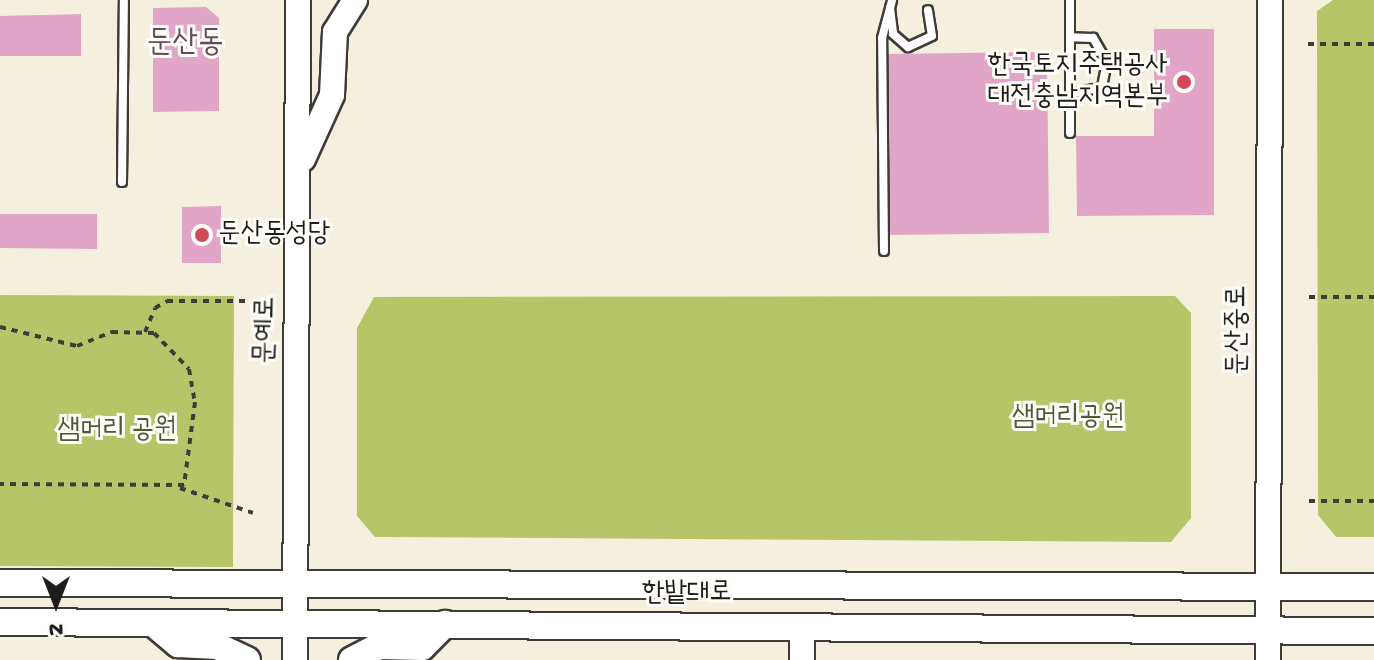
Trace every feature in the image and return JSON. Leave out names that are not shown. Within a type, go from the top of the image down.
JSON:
[{"type":"main road","name":"문예로","points":[[295,660],[298,0]]},
{"type":"main road","points":[[299,169],[332,95],[335,32],[355,0]]},
{"type":"main road","name":"둔산중로","points":[[1268,660],[1270,0]]},
{"type":"main road","name":"한밭대로","points":[[0,583],[1374,587]]},
{"type":"main road","name":"한밭대로","points":[[0,622],[1374,631]]},
{"type":"main road","points":[[153,623],[178,644],[217,646],[247,660]]},
{"type":"main road","points":[[352,660],[380,646],[422,647],[445,624]]},
{"type":"main road","points":[[802,627],[802,660]]},
{"type":"lane","points":[[122,182],[124,0]]},
{"type":"lane","points":[[1070,0],[1070,133]]},
{"type":"lane","points":[[891,3],[893,34],[908,47],[932,36],[928,10]]},
{"type":"lane","points":[[884,251],[882,38],[891,3]]},
{"type":"lane","points":[[1070,37],[1093,38],[1107,62],[1102,87],[1070,94]]},
{"type":"path","points":[[1308,44],[1374,44]]},
{"type":"path","points":[[1309,297],[1374,297]]},
{"type":"path","points":[[145,332],[155,308],[167,301],[254,301]]},
{"type":"path","points":[[0,327],[77,346],[112,332],[145,332],[170,347],[193,385],[189,478],[177,487]]},
{"type":"path","points":[[0,484],[177,487],[253,513]]},
{"type":"path","points":[[1309,501],[1374,501]]},
{"type":"green space","points":[[1333,0],[1374,0],[1374,537],[1336,537],[1318,515],[1317,11]]},
{"type":"green space","name":"샘머리 공원","points":[[0,295],[234,296],[233,567],[0,566]]},
{"type":"green space","name":"샘머리공원","points":[[1175,296],[1191,313],[1191,518],[1171,542],[375,537],[357,516],[357,328],[374,297]]},
{"type":"building","points":[[206,7],[219,18],[219,111],[153,112],[153,8]]},
{"type":"building","points":[[81,14],[81,56],[0,56],[0,16]]},
{"type":"building","name":"한국토지주택공사 대전충남지역본부","points":[[1154,29],[1214,29],[1214,215],[1077,216],[1076,136],[1154,136]]},
{"type":"building","points":[[1047,52],[1049,233],[889,235],[886,54]]},
{"type":"building","name":"둔산동성당","points":[[221,206],[221,263],[182,263],[182,207]]},
{"type":"building","points":[[0,214],[97,214],[97,249],[0,248]]},
{"type":"place","name":"한국토지주택공사 대전충남지역본부","points":[[1184,82]]},
{"type":"place","name":"둔산동성당","points":[[202,235]]},
{"type":"district","name":"둔산동","points":[[185,44]]}]
